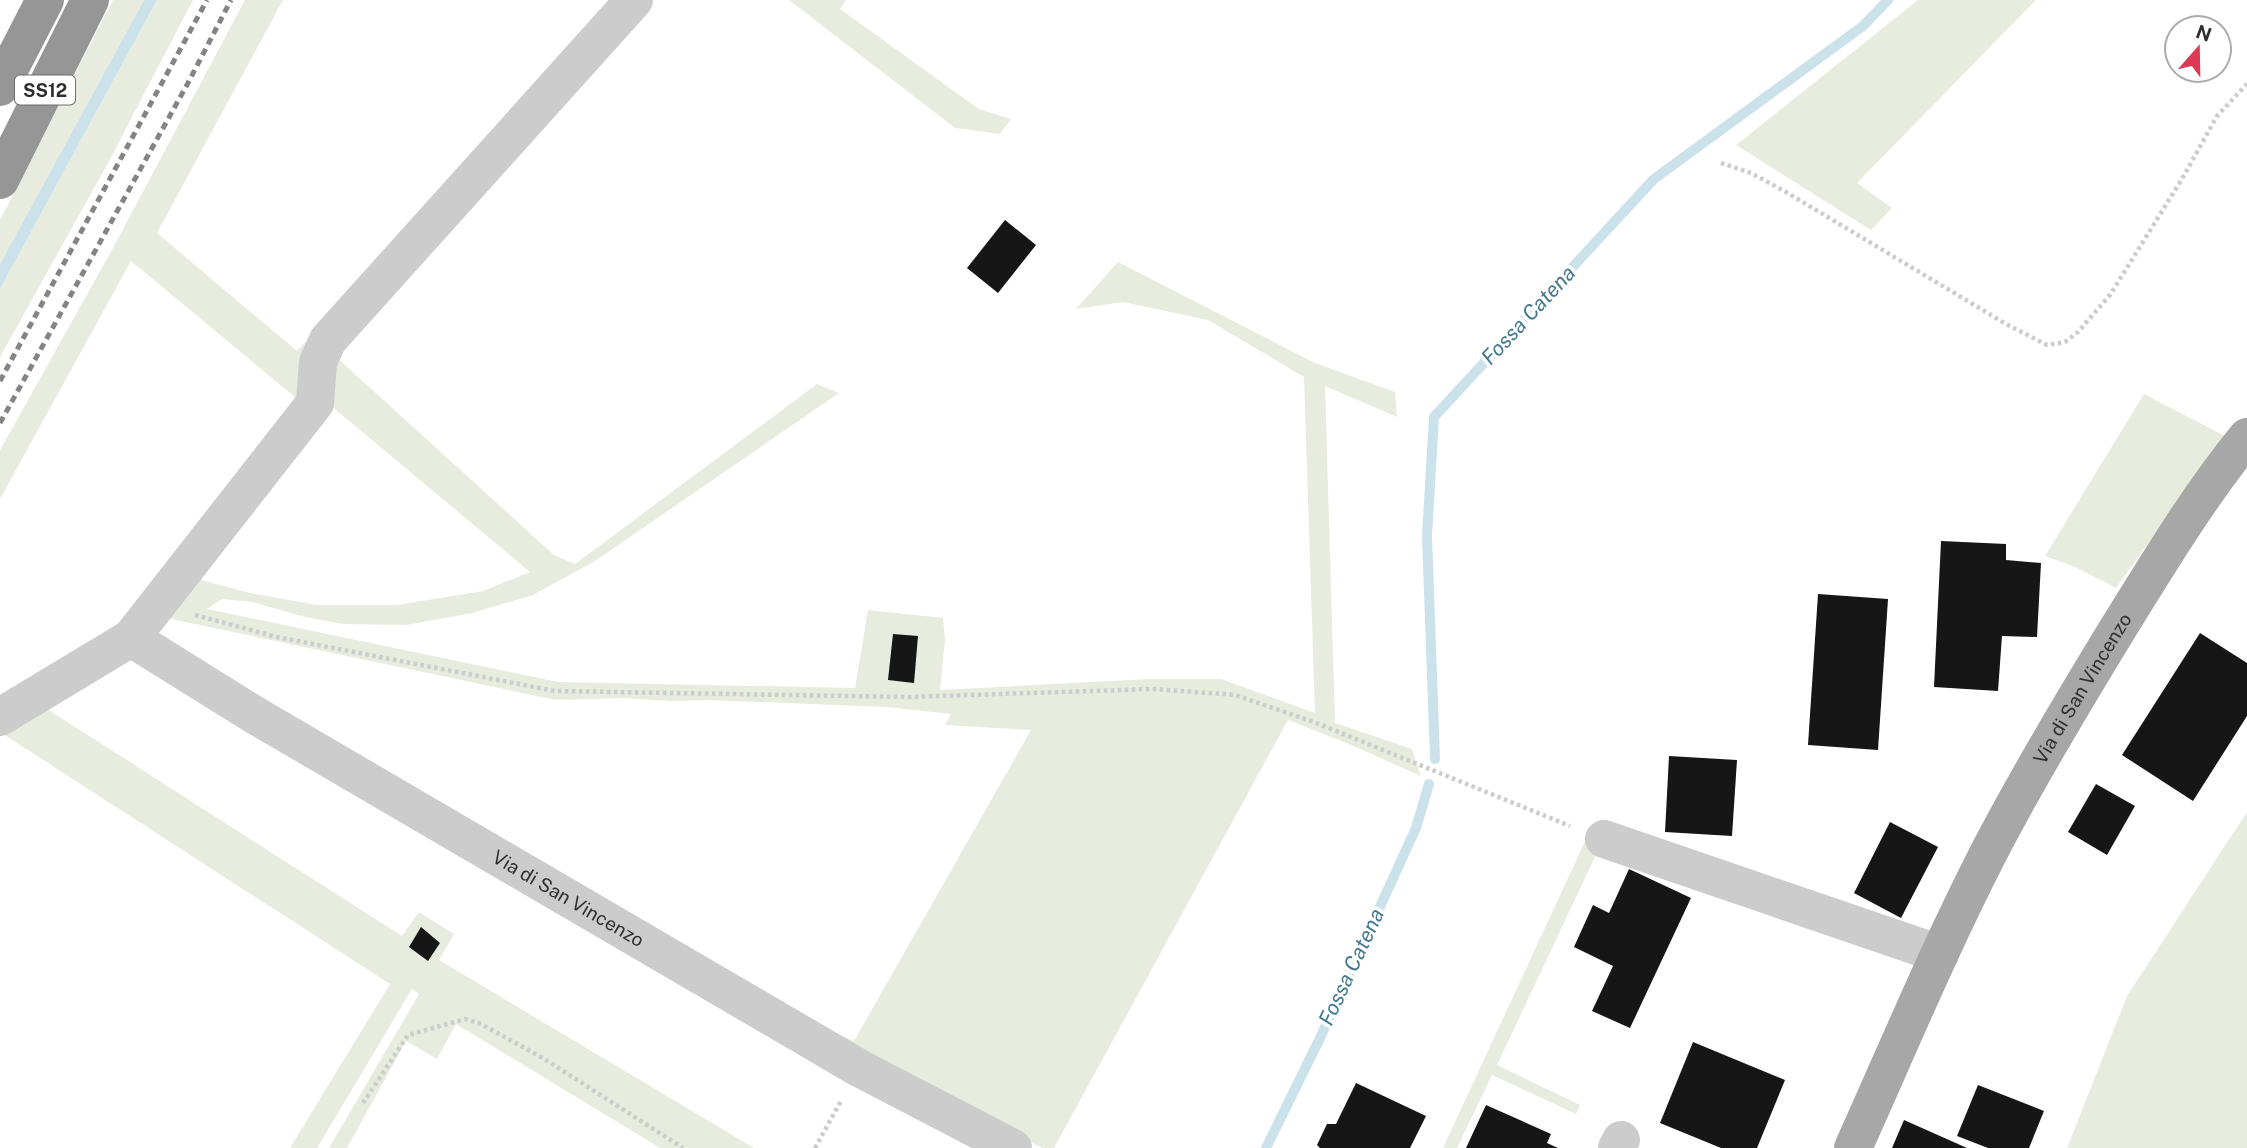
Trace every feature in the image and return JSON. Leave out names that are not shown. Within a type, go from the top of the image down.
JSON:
[{"type":"highway","points":[[0,46],[18,0]]},
{"type":"highway","name":"SS12","points":[[0,87],[45,0]]},
{"type":"highway","name":"SS12","points":[[0,180],[90,0]]},
{"type":"main road","name":"Via di San Vincenzo","points":[[1853,1148],[1990,850],[2050,740],[2170,544],[2247,437]]},
{"type":"street","points":[[0,717],[131,638],[315,403],[318,362],[328,341],[634,0]]},
{"type":"street","name":"Via di San Vincenzo","points":[[131,638],[258,717],[859,1068],[1013,1148]]},
{"type":"street","points":[[1604,839],[1940,954]]},
{"type":"path","points":[[1721,163],[1751,173],[1786,192],[2006,324],[2047,345],[2065,342],[2078,332],[2110,295],[2182,179],[2217,116],[2247,84]]},
{"type":"path","points":[[156,608],[193,614],[277,637],[555,691],[908,697],[1153,689],[1236,695],[1314,722],[1604,839]]},
{"type":"path","points":[[363,1103],[408,1035],[465,1019],[481,1024],[543,1058],[683,1148]]},
{"type":"path","points":[[815,1148],[859,1068]]},
{"type":"shaded area","points":[[113,0],[144,0],[0,264],[0,220]]},
{"type":"shaded area","points":[[157,0],[193,0],[108,163],[0,357],[0,289]]},
{"type":"shaded area","points":[[245,0],[283,0],[157,233],[297,351],[325,321],[301,402],[131,261],[0,499],[0,450],[113,248]]},
{"type":"shaded area","points":[[789,0],[846,0],[840,9],[979,109],[1011,119],[1000,134],[955,128]]},
{"type":"shaded area","points":[[1918,0],[2036,0],[1857,183],[1892,208],[1871,230],[1736,145]]},
{"type":"shaded area","points":[[1118,262],[1315,363],[1395,392],[1397,417],[1325,386],[1335,723],[1412,749],[1421,776],[1288,720],[1054,1148],[1042,1148],[783,1013],[854,1041],[1031,730],[945,725],[951,714],[886,707],[624,698],[556,700],[162,617],[189,577],[250,593],[317,605],[397,605],[483,591],[530,572],[329,404],[334,355],[554,555],[575,564],[817,384],[839,393],[595,561],[533,595],[472,613],[407,625],[343,624],[305,617],[252,602],[222,599],[207,609],[558,682],[855,688],[868,610],[943,618],[945,640],[940,690],[1149,679],[1221,679],[1315,713],[1304,377],[1208,320],[1123,302],[1076,309]]},
{"type":"shaded area","points":[[2144,394],[2225,436],[2116,588],[2073,566],[2045,556]]},
{"type":"shaded area","points":[[36,702],[402,936],[419,912],[454,934],[439,960],[754,1148],[660,1148],[456,1024],[437,1059],[406,1041],[347,1148],[329,1148],[419,994],[412,989],[317,1148],[290,1148],[390,984],[0,732]]},
{"type":"shaded area","points":[[2247,812],[2247,1148],[2067,1148],[2127,996]]},
{"type":"shaded area","points":[[1587,837],[1601,844],[1497,1065],[1580,1105],[1576,1114],[1492,1075],[1457,1148],[1443,1148]]},
{"type":"water","points":[[144,0],[157,0],[0,289],[0,264]]},
{"type":"building","points":[[1005,220],[1036,245],[998,293],[967,268]]},
{"type":"building","points":[[1941,541],[2006,544],[2006,560],[2041,563],[2037,637],[2002,636],[1998,691],[1934,687]]},
{"type":"building","points":[[1818,594],[1888,599],[1878,750],[1808,745]]},
{"type":"building","points":[[2200,633],[2247,663],[2247,716],[2193,801],[2122,755]]},
{"type":"building","points":[[893,634],[918,636],[914,683],[888,680]]},
{"type":"building","points":[[1669,756],[1737,760],[1732,836],[1665,832]]},
{"type":"building","points":[[2096,784],[2135,806],[2107,855],[2068,832]]},
{"type":"building","points":[[1890,822],[1938,847],[1901,918],[1854,893]]},
{"type":"building","points":[[1629,869],[1691,898],[1630,1028],[1592,1011],[1613,966],[1574,947],[1593,905],[1609,913]]},
{"type":"building","points":[[421,927],[440,943],[428,961],[409,947]]},
{"type":"building","points":[[1693,1042],[1785,1080],[1757,1148],[1721,1148],[1660,1123]]},
{"type":"building","points":[[1356,1083],[1426,1116],[1410,1148],[1320,1148],[1317,1145],[1327,1124],[1336,1124]]},
{"type":"building","points":[[1978,1085],[2044,1111],[2029,1148],[1988,1148],[1957,1136]]},
{"type":"building","points":[[1486,1105],[1551,1134],[1547,1143],[1558,1148],[1466,1148]]},
{"type":"building","points":[[1904,1120],[1967,1148],[1892,1148]]},
{"type":"waterway","name":"Fossa Catena","points":[[1435,759],[1427,536],[1434,417],[1654,179],[1863,26],[1888,0]]},
{"type":"waterway","name":"Fossa Catena","points":[[1266,1148],[1320,1038],[1416,828],[1429,784]]},
{"type":"railway","points":[[0,381],[207,0]]},
{"type":"railway","points":[[0,423],[231,0]]}]
